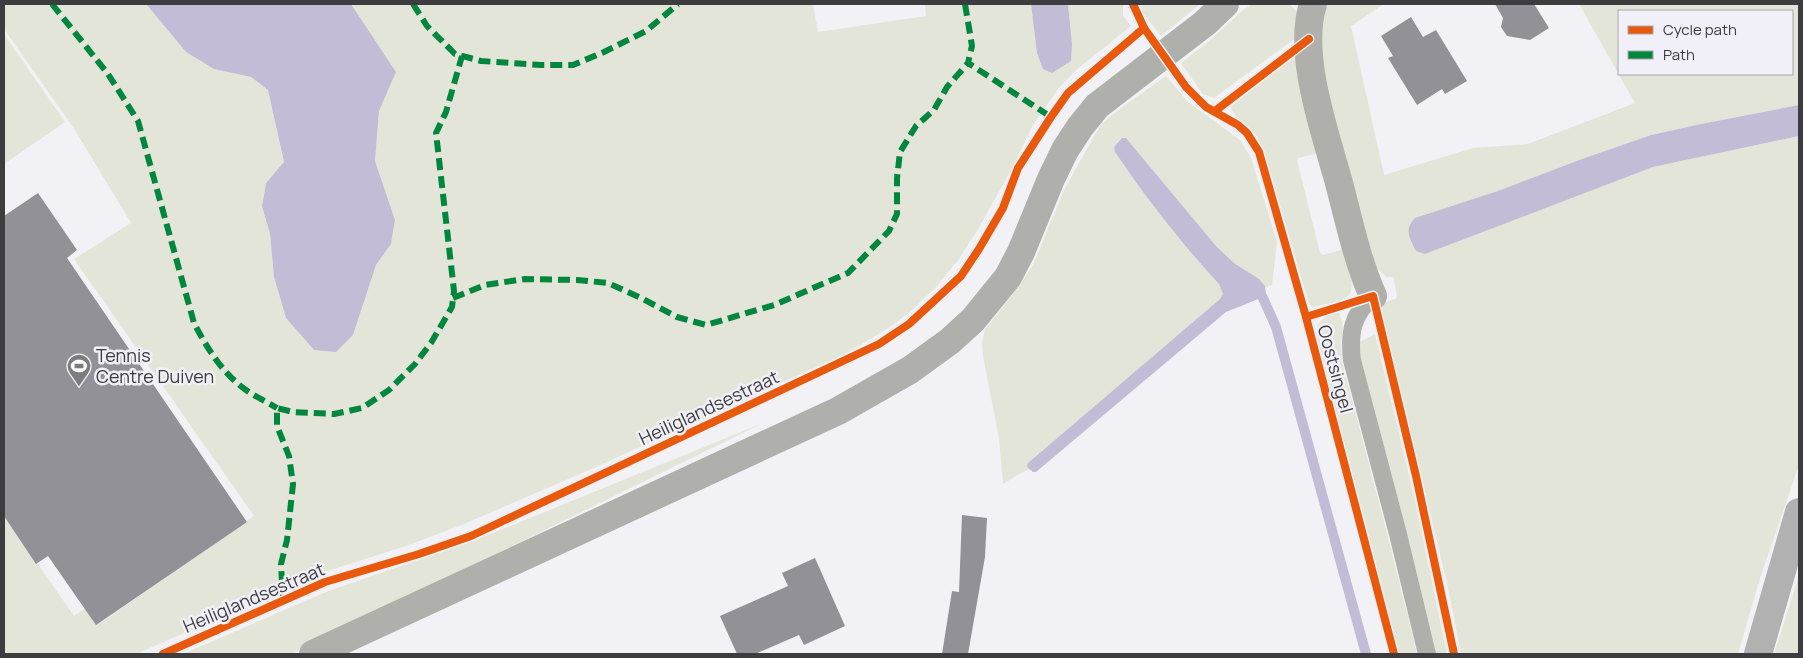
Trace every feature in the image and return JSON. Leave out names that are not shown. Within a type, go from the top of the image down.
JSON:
[{"type":"main road","points":[[1758,654],[1799,512]]},
{"type":"street","points":[[313,654],[838,411],[910,370],[950,341],[973,320],[1008,276],[1021,252],[1065,150],[1097,106],[1205,23],[1225,4]]},
{"type":"street","points":[[1314,4],[1309,39],[1310,62],[1315,92],[1350,227],[1365,278],[1373,296]]},
{"type":"lane","points":[[1373,296],[1363,305],[1356,317],[1350,342],[1352,360],[1427,654]]},
{"type":"shaded area","points":[[4,4],[146,4],[186,52],[214,69],[251,77],[268,90],[284,163],[266,183],[262,206],[270,234],[274,277],[286,318],[314,350],[353,335],[376,265],[391,244],[395,220],[375,161],[379,111],[396,72],[351,4],[813,4],[818,32],[926,16],[925,4],[1031,4],[1037,53],[1072,44],[1068,4],[1123,4],[1123,16],[1131,26],[1076,70],[1058,89],[1033,125],[1011,170],[977,231],[959,259],[935,288],[911,311],[890,327],[847,353],[589,470],[464,524],[406,546],[324,572],[136,654],[4,654],[4,515],[74,616],[87,607],[102,622],[254,516],[74,259],[131,223],[73,127],[4,29]]},
{"type":"shaded area","points":[[146,4],[351,4],[396,72],[379,111],[375,161],[395,220],[391,244],[376,265],[353,335],[336,352],[314,350],[286,318],[274,277],[270,234],[262,206],[266,183],[284,162],[268,90],[251,77],[214,69],[186,52]]},
{"type":"shaded area","points":[[1031,4],[1068,4],[1072,44],[1071,61],[1052,73],[1043,69],[1037,53]]},
{"type":"shaded area","points":[[1140,4],[1200,4],[1161,36],[1143,13]]},
{"type":"shaded area","points":[[1252,4],[1289,4],[1297,12],[1297,37],[1214,98],[1203,94],[1181,63]]},
{"type":"shaded area","points":[[1323,4],[1384,4],[1351,26],[1384,175],[1473,148],[1528,144],[1635,103],[1619,75],[1793,75],[1793,10],[1618,10],[1618,73],[1579,4],[1799,4],[1799,105],[1651,135],[1582,159],[1495,192],[1411,242],[1416,251],[1425,253],[1653,167],[1799,136],[1799,465],[1760,578],[1738,654],[1461,654],[1447,583],[1380,304],[1397,297],[1394,280],[1393,277],[1386,277],[1375,266],[1331,109],[1319,45]]},
{"type":"shaded area","points":[[4,34],[65,122],[4,164]]},
{"type":"shaded area","points":[[1292,59],[1297,60],[1319,153],[1298,158],[1297,160],[1320,253],[1323,255],[1345,249],[1352,281],[1351,292],[1345,298],[1313,307],[1309,304],[1265,154],[1257,136],[1237,118],[1231,108]]},
{"type":"shaded area","points":[[1166,76],[1188,102],[1240,140],[1251,158],[1277,242],[1272,285],[1265,287],[1259,279],[1234,263],[1216,246],[1126,138],[1122,138],[1114,147],[1115,152],[1164,220],[1219,284],[1223,294],[1220,299],[1028,463],[1029,469],[1003,484],[999,438],[983,356],[982,343],[985,330],[1033,265],[1065,188],[1101,124]]},
{"type":"shaded area","points":[[1799,105],[1799,136],[1653,167],[1425,254],[1416,251],[1410,238],[1410,226],[1415,218],[1495,192],[1651,135]]},
{"type":"shaded area","points":[[1122,138],[1126,138],[1216,246],[1234,263],[1259,279],[1265,286],[1266,294],[1226,312],[1036,472],[1033,472],[1027,467],[1028,463],[1220,299],[1223,294],[1219,284],[1164,220],[1115,152],[1114,147]]},
{"type":"shaded area","points":[[1339,312],[1343,326],[1341,341],[1342,362],[1417,654],[1399,654],[1316,333],[1318,325],[1323,319],[1330,314]]},
{"type":"shaded area","points":[[1375,334],[1414,496],[1447,654],[1436,654],[1407,532],[1361,359],[1360,342]]},
{"type":"shaded area","points":[[763,423],[292,654],[183,654],[331,590],[471,542]]},
{"type":"shaded area","points":[[1799,576],[1799,654],[1774,654]]},
{"type":"building","points":[[1495,4],[1534,4],[1549,28],[1530,40],[1507,36],[1501,27],[1503,18]]},
{"type":"building","points":[[1411,17],[1423,37],[1436,30],[1467,81],[1445,94],[1442,89],[1417,105],[1388,58],[1393,56],[1381,36]]},
{"type":"building","name":"Tennis Centre Duiven","points":[[38,193],[77,250],[67,258],[247,522],[96,625],[48,556],[36,564],[4,516],[4,216]]},
{"type":"building","points":[[962,515],[987,518],[985,557],[968,654],[942,654],[952,591],[959,592]]},
{"type":"building","points":[[815,558],[845,626],[804,645],[799,635],[755,654],[737,654],[720,616],[788,586],[782,573]]},
{"type":"waterway","points":[[1262,296],[1276,327],[1366,654]]},
{"type":"marked path","points":[[52,4],[108,74],[138,121],[194,323],[199,332],[216,360],[238,384],[277,408]]},
{"type":"marked path","points":[[413,4],[427,26],[455,54],[481,61],[541,65],[573,65],[604,52],[646,31],[678,4]]},
{"type":"marked path","points":[[965,4],[972,46],[968,63],[1051,117]]},
{"type":"marked path","points":[[283,601],[281,564],[287,540],[293,484],[289,456],[277,426],[277,408],[293,412],[334,414],[362,408],[389,390],[415,364],[431,343],[452,307],[454,291],[436,133],[446,112],[462,56]]},
{"type":"marked path","points":[[453,298],[485,285],[525,279],[577,280],[608,283],[677,317],[706,325],[774,305],[848,273],[889,231],[897,214],[897,178],[900,152],[916,126],[934,110],[947,87],[968,63]]},
{"type":"cycle path","name":"Oostsingel","points":[[1133,4],[1144,28],[1186,87],[1206,107],[1238,125],[1247,133],[1259,152],[1306,317],[1394,654]]},
{"type":"cycle path","name":"Heiliglandsestraat","points":[[163,654],[325,582],[419,554],[471,536],[879,344],[909,324],[961,276],[1003,208],[1018,168],[1068,93],[1144,28]]},
{"type":"cycle path","points":[[1215,111],[1309,39]]},
{"type":"cycle path","points":[[1306,317],[1373,296],[1416,476],[1454,654]]},
{"type":"place","name":"Tennis Centre Duiven","points":[[79,387]]}]
